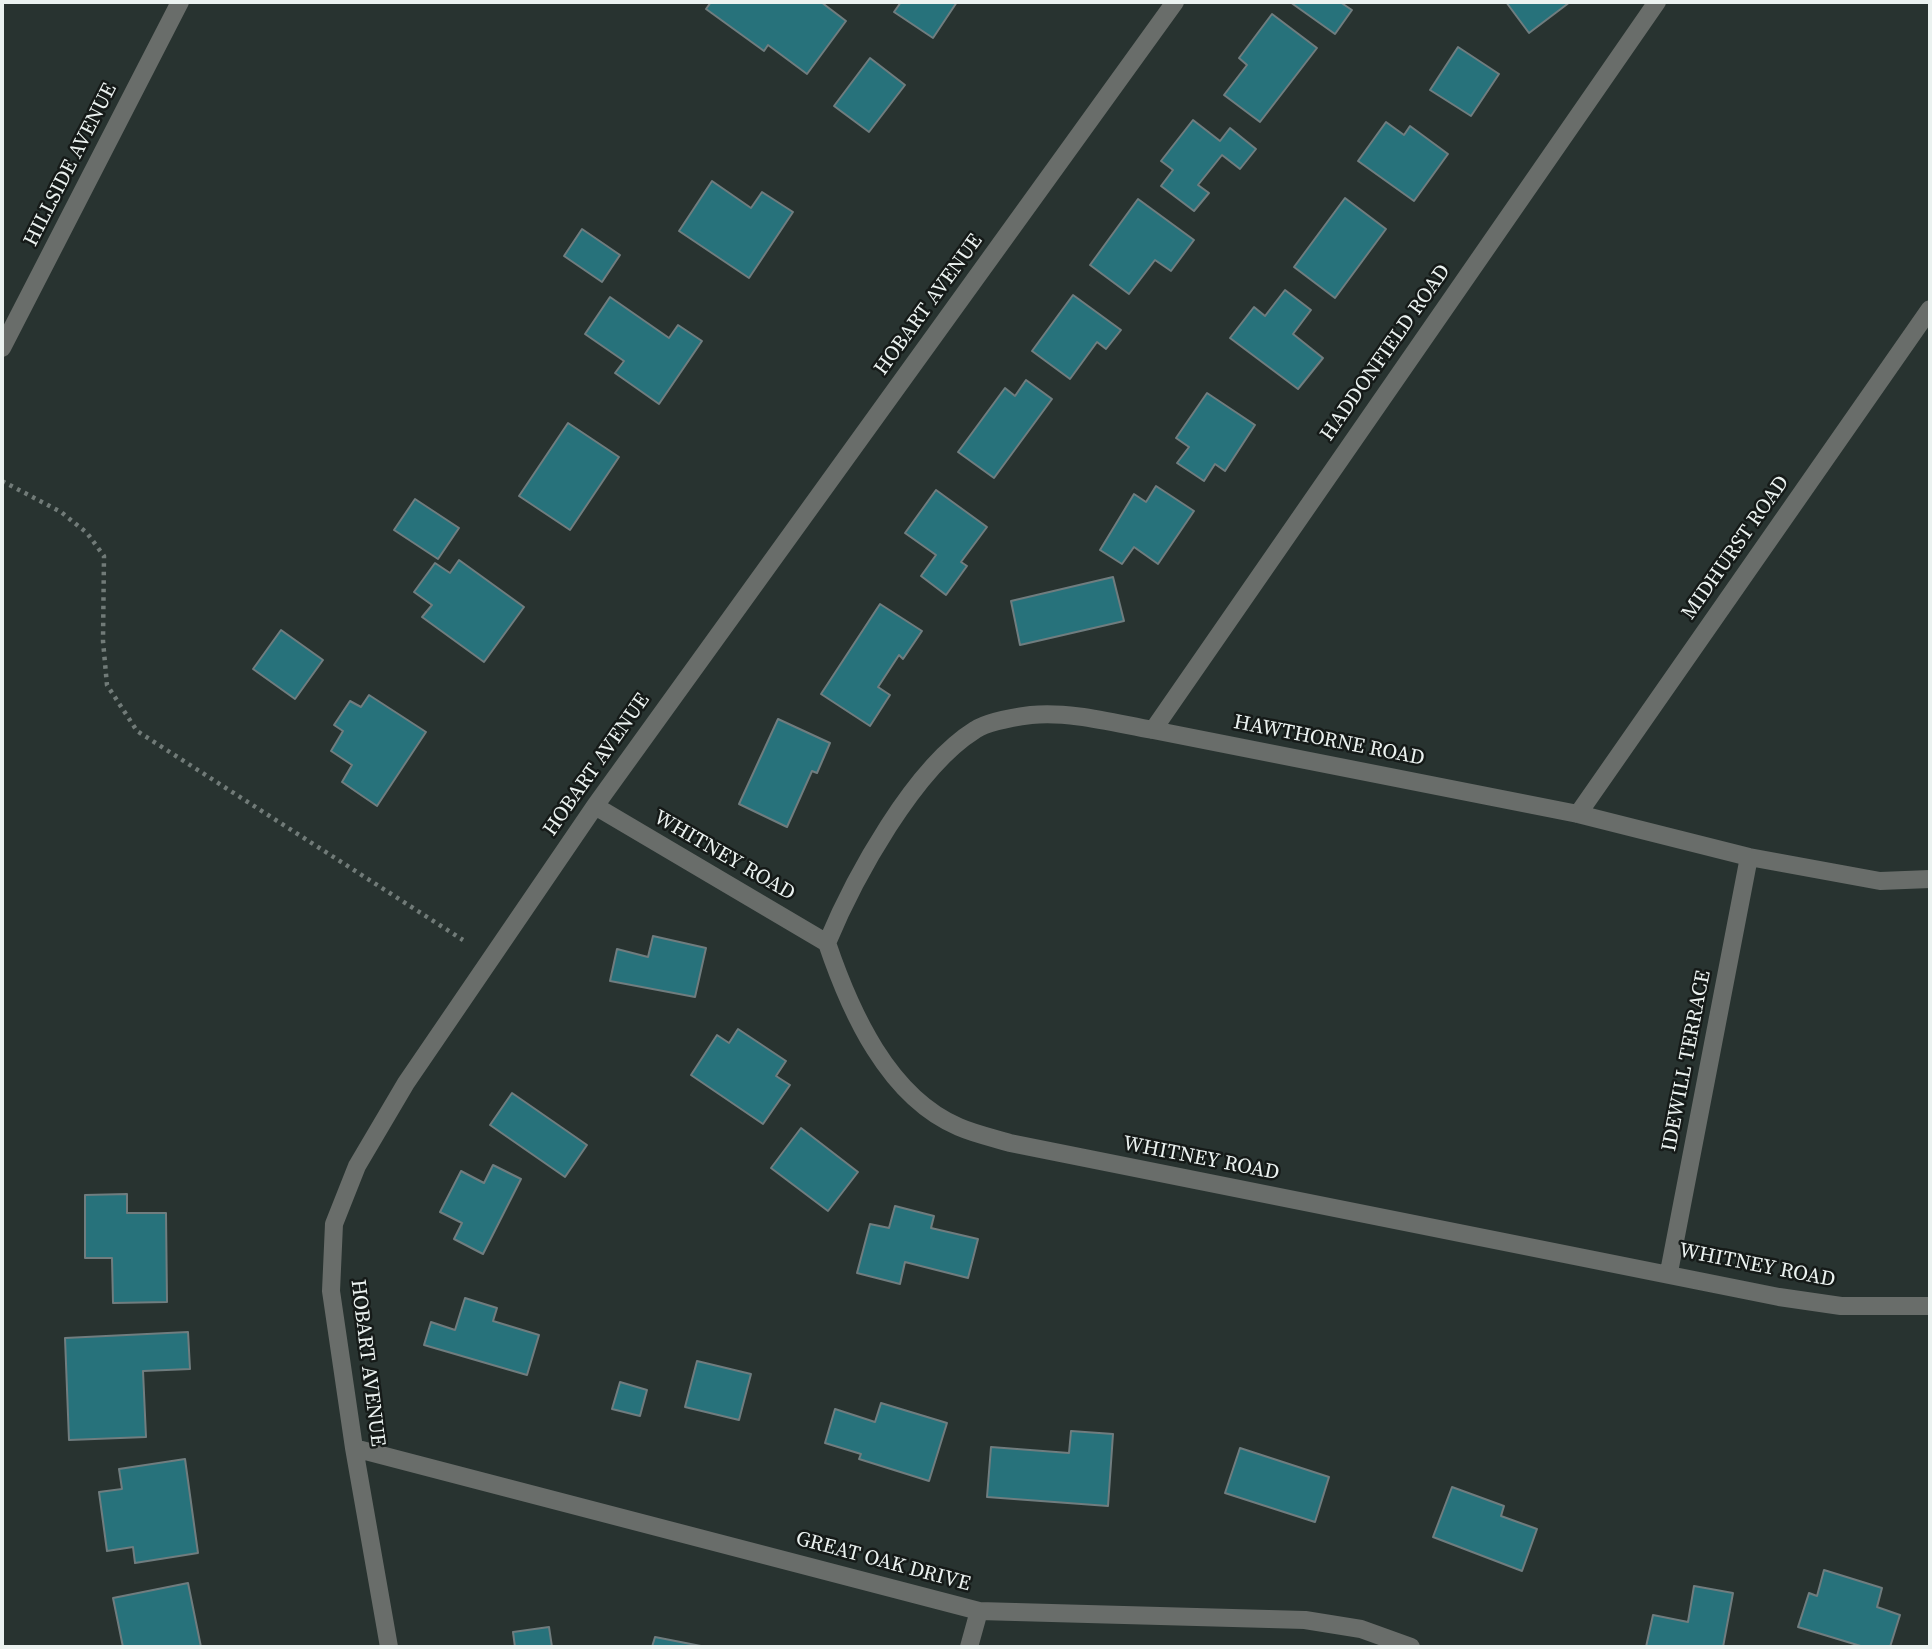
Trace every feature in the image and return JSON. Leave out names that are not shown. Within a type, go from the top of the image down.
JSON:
[{"type":"street","name":"HILLSIDE AVENUE","points":[[2,348],[180,2]]},
{"type":"street","name":"HOBART AVENUE","points":[[389,1647],[354,1448],[331,1291],[334,1224],[357,1166],[406,1083],[594,806],[1175,2]]},
{"type":"street","name":"HADDONFIELD ROAD","points":[[1153,730],[1657,2]]},
{"type":"street","name":"MIDHURST ROAD","points":[[1578,814],[1930,309]]},
{"type":"street","name":"HAWTHORNE ROAD","points":[[828,943],[842,906],[913,793],[938,762],[976,729],[1031,715],[1090,719],[1153,730],[1578,814],[1749,857],[1880,881],[1930,879]]},
{"type":"street","name":"WHITNEY ROAD","points":[[594,806],[828,943],[843,989],[865,1036],[920,1101],[957,1126],[1010,1143],[1237,1190],[1669,1272],[1779,1297],[1841,1306],[1930,1307]]},
{"type":"street","name":"IDEWILL TERRACE","points":[[1669,1272],[1749,857]]},
{"type":"street","name":"GREAT OAK DRIVE","points":[[354,1448],[979,1611],[1306,1620],[1360,1629],[1411,1647]]},
{"type":"street","points":[[969,1647],[979,1611]]},
{"type":"path","points":[[2,481],[61,512],[87,533],[104,556],[103,640],[107,685],[137,731],[463,940]]},
{"type":"building","points":[[711,2],[821,2],[846,21],[807,74],[768,45],[764,51],[706,9]]},
{"type":"building","points":[[901,2],[957,2],[933,38],[894,12]]},
{"type":"building","points":[[1290,2],[1340,2],[1352,10],[1335,34]]},
{"type":"building","points":[[1506,2],[1570,2],[1529,33]]},
{"type":"building","points":[[1272,14],[1317,48],[1260,122],[1224,95],[1247,65],[1239,58]]},
{"type":"building","points":[[1458,47],[1499,74],[1471,116],[1430,90]]},
{"type":"building","points":[[870,58],[905,85],[869,132],[834,106]]},
{"type":"building","points":[[1193,120],[1220,141],[1230,128],[1256,149],[1240,169],[1222,155],[1198,185],[1209,193],[1194,211],[1161,186],[1173,170],[1161,161]]},
{"type":"building","points":[[1386,122],[1404,135],[1410,126],[1448,154],[1414,201],[1358,161]]},
{"type":"building","points":[[712,181],[751,208],[762,192],[793,212],[749,278],[679,231]]},
{"type":"building","points":[[1345,198],[1386,229],[1335,298],[1294,267]]},
{"type":"building","points":[[1138,199],[1194,240],[1171,271],[1155,260],[1129,294],[1090,265]]},
{"type":"building","points":[[582,229],[620,255],[602,282],[564,256]]},
{"type":"building","points":[[1285,290],[1311,310],[1293,334],[1323,358],[1298,389],[1230,338],[1254,307],[1265,316]]},
{"type":"building","points":[[1073,295],[1121,330],[1106,349],[1097,342],[1070,379],[1032,351]]},
{"type":"building","points":[[610,297],[669,338],[678,325],[702,341],[659,404],[615,373],[624,361],[585,334]]},
{"type":"building","points":[[1026,380],[1052,399],[994,478],[958,452],[1005,388],[1015,396]]},
{"type":"building","points":[[1207,393],[1255,425],[1225,471],[1215,464],[1204,481],[1177,463],[1189,447],[1176,438]]},
{"type":"building","points":[[568,423],[619,457],[570,530],[519,496]]},
{"type":"building","points":[[1156,486],[1194,511],[1158,564],[1134,547],[1122,564],[1100,550],[1134,494],[1146,502]]},
{"type":"building","points":[[936,490],[987,527],[961,562],[967,566],[946,595],[921,576],[936,555],[905,533]]},
{"type":"building","points":[[415,499],[459,528],[438,559],[394,530]]},
{"type":"building","points":[[459,560],[524,607],[484,662],[422,617],[432,605],[414,592],[435,563],[450,573]]},
{"type":"building","points":[[1113,577],[1124,621],[1020,645],[1011,601]]},
{"type":"building","points":[[880,604],[922,631],[903,659],[899,655],[878,687],[890,695],[870,726],[821,694]]},
{"type":"building","points":[[281,630],[323,660],[295,699],[253,669]]},
{"type":"building","points":[[369,695],[426,732],[377,806],[342,782],[352,765],[331,751],[343,731],[334,725],[350,701],[361,707]]},
{"type":"building","points":[[778,719],[830,743],[817,773],[812,771],[787,827],[739,804]]},
{"type":"building","points":[[653,936],[706,948],[695,997],[610,981],[617,949],[648,957]]},
{"type":"building","points":[[738,1029],[786,1061],[776,1076],[790,1085],[763,1124],[691,1075],[717,1035],[729,1043]]},
{"type":"building","points":[[512,1093],[587,1145],[565,1177],[490,1125]]},
{"type":"building","points":[[801,1128],[858,1172],[828,1211],[771,1168]]},
{"type":"building","points":[[493,1165],[521,1179],[483,1254],[454,1239],[462,1223],[440,1212],[461,1171],[484,1183]]},
{"type":"building","points":[[127,1194],[127,1213],[166,1213],[167,1302],[113,1303],[112,1258],[85,1258],[85,1195]]},
{"type":"building","points":[[895,1206],[934,1216],[931,1228],[978,1239],[968,1278],[905,1262],[900,1284],[857,1273],[870,1224],[889,1228]]},
{"type":"building","points":[[465,1298],[497,1308],[493,1321],[539,1335],[527,1375],[424,1345],[431,1322],[455,1330]]},
{"type":"building","points":[[188,1332],[190,1369],[143,1371],[146,1437],[69,1440],[65,1338]]},
{"type":"building","points":[[697,1361],[751,1374],[739,1420],[685,1407]]},
{"type":"building","points":[[620,1382],[647,1390],[640,1416],[612,1409]]},
{"type":"building","points":[[881,1403],[947,1423],[929,1481],[859,1459],[861,1454],[825,1443],[835,1409],[875,1422]]},
{"type":"building","points":[[1071,1431],[1113,1434],[1108,1506],[987,1497],[991,1447],[1069,1453]]},
{"type":"building","points":[[1240,1448],[1329,1477],[1315,1522],[1225,1493]]},
{"type":"building","points":[[185,1459],[198,1553],[135,1563],[133,1547],[107,1551],[99,1492],[122,1489],[119,1469]]},
{"type":"building","points":[[1452,1487],[1504,1506],[1501,1516],[1537,1529],[1522,1571],[1433,1537]]},
{"type":"building","points":[[1824,1570],[1882,1588],[1877,1607],[1900,1615],[1890,1647],[1864,1647],[1798,1627],[1809,1593],[1817,1596]]},
{"type":"building","points":[[188,1583],[201,1647],[123,1647],[113,1598]]},
{"type":"building","points":[[1694,1586],[1733,1593],[1723,1647],[1646,1647],[1653,1615],[1688,1622]]},
{"type":"building","points":[[549,1627],[552,1647],[515,1647],[513,1632]]},
{"type":"building","points":[[655,1637],[706,1647],[652,1647]]}]
